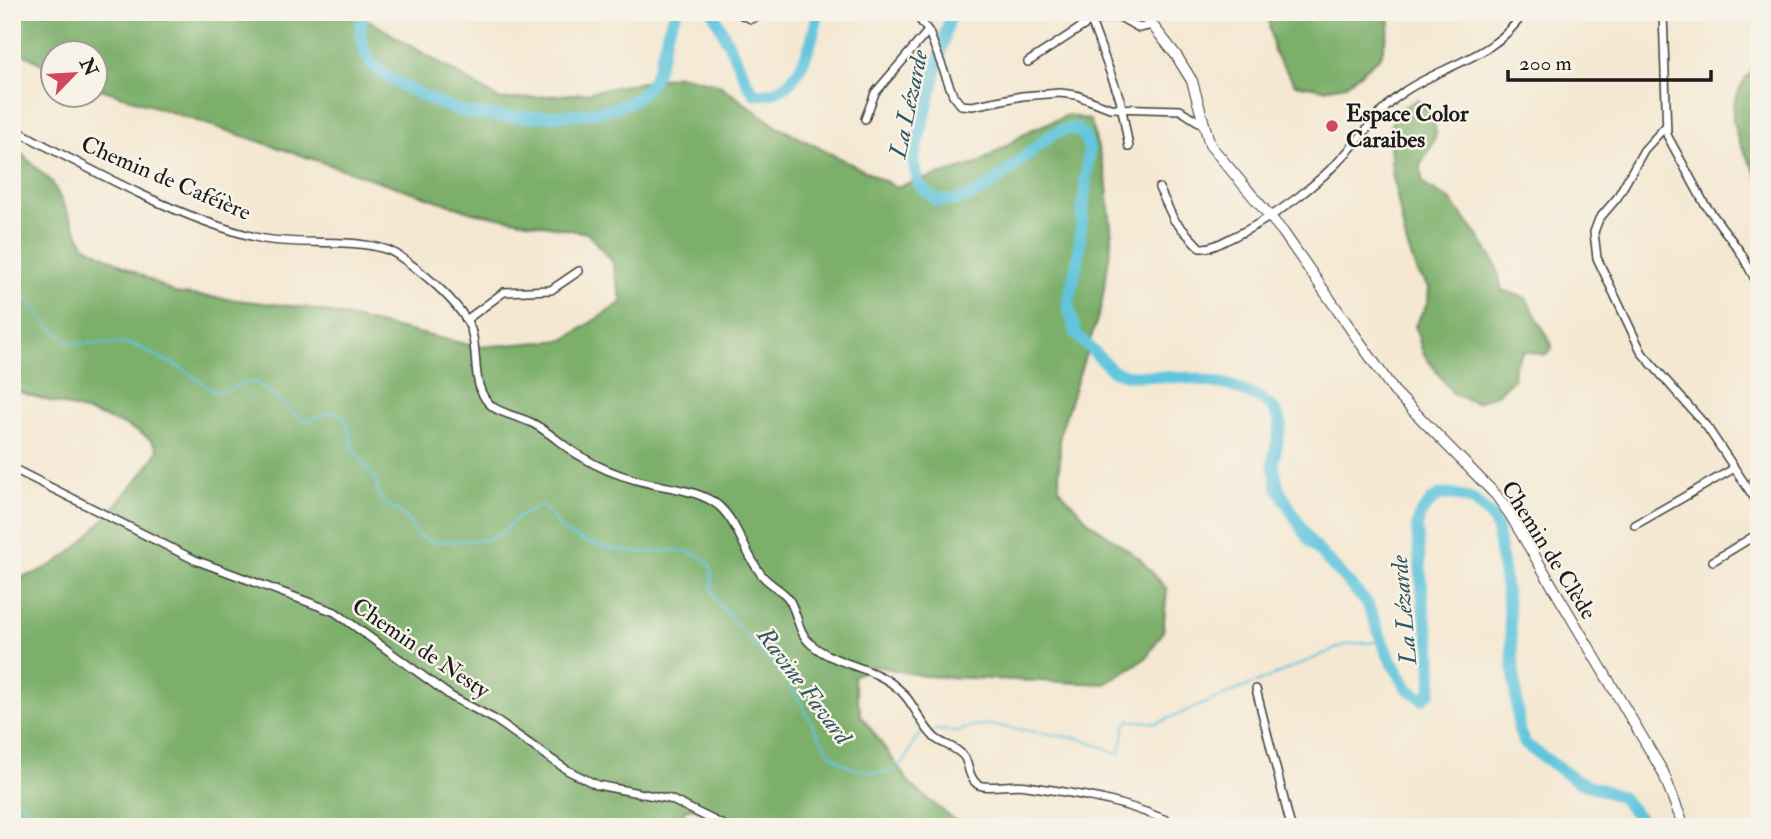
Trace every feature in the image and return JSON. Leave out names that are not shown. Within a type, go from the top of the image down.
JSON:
[{"type":"main road","name":"Chemin de Clède","points":[[1142,12],[1192,81],[1210,145],[1271,217],[1394,391],[1496,495],[1509,513],[1663,772],[1684,827]]},
{"type":"street","points":[[735,12],[751,19],[768,12]]},
{"type":"street","points":[[914,12],[928,30],[953,95],[967,106],[1022,96],[1060,93],[1076,95],[1104,107],[1169,107],[1180,110],[1202,124]]},
{"type":"street","points":[[1159,188],[1174,220],[1200,248],[1211,247],[1271,217],[1349,150],[1386,106],[1419,83],[1480,53],[1510,31],[1524,12]]},
{"type":"street","points":[[1663,12],[1665,127],[1702,200],[1741,253],[1759,287]]},
{"type":"street","points":[[1028,61],[1091,20],[1118,16],[1139,28],[1153,25]]},
{"type":"street","points":[[1091,20],[1123,109],[1129,147]]},
{"type":"street","points":[[865,119],[875,93],[928,30]]},
{"type":"street","points":[[1665,127],[1644,150],[1616,198],[1599,219],[1594,232],[1595,251],[1611,292],[1642,353],[1707,427],[1759,505]]},
{"type":"street","name":"Chemin de Caféière","points":[[12,128],[66,157],[188,214],[230,230],[286,243],[382,247],[397,255],[455,303],[466,320],[473,336],[480,387],[489,403],[533,424],[581,457],[600,466],[635,480],[705,497],[719,507],[763,578],[791,602],[803,634],[811,644],[852,667],[882,676],[900,688],[932,734],[957,750],[978,785],[987,788],[1014,783],[1073,795],[1108,798],[1181,827]]},
{"type":"street","points":[[466,320],[504,292],[551,289],[579,271]]},
{"type":"street","name":"Chemin de Nesty","points":[[12,468],[195,560],[335,612],[452,697],[494,719],[567,770],[597,785],[670,799],[727,827]]},
{"type":"street","points":[[1635,525],[1733,469]]},
{"type":"street","points":[[1713,561],[1759,533]]},
{"type":"street","points":[[1256,689],[1291,827]]},
{"type":"green space","points":[[12,12],[355,12],[501,100],[585,93],[679,75],[718,84],[776,126],[896,187],[977,164],[1031,130],[1068,115],[1090,120],[1106,176],[1112,238],[1101,307],[1060,433],[1059,489],[1089,522],[1139,558],[1167,589],[1163,632],[1146,658],[1105,684],[924,676],[875,666],[853,676],[861,715],[911,785],[954,820],[990,827],[734,827],[694,808],[685,810],[675,827],[12,827],[12,577],[35,573],[79,545],[133,485],[158,449],[149,439],[114,421],[12,389],[12,145],[52,182],[84,245],[175,293],[308,308],[479,347],[564,340],[622,302],[612,261],[587,233],[472,212],[108,91],[108,38],[38,38],[38,62],[12,48]]},
{"type":"green space","points":[[1267,12],[1388,12],[1390,24],[1381,56],[1346,85],[1324,89],[1295,84],[1274,53]]},
{"type":"green space","points":[[1759,62],[1759,179],[1736,133],[1733,107],[1737,94]]},
{"type":"green space","points":[[1418,99],[1432,117],[1436,132],[1420,165],[1423,184],[1450,200],[1479,237],[1496,265],[1502,290],[1526,298],[1552,345],[1552,349],[1545,355],[1524,351],[1514,366],[1513,379],[1497,394],[1476,403],[1453,394],[1423,353],[1415,326],[1428,301],[1429,287],[1417,273],[1406,242],[1392,171],[1389,128],[1400,109]]},
{"type":"waterway","name":"La Lézarde","points":[[364,12],[362,45],[377,69],[429,99],[465,112],[526,117],[599,111],[633,100],[652,81],[677,12]]},
{"type":"waterway","name":"La Lézarde","points":[[713,12],[755,94],[770,93],[782,88],[792,79],[807,54],[818,12]]},
{"type":"waterway","name":"La Lézarde","points":[[951,12],[913,162],[919,185],[936,200],[958,200],[979,192],[997,180],[1031,151],[1062,130],[1077,129],[1085,137],[1089,149],[1078,258],[1068,305],[1076,334],[1113,371],[1126,375],[1188,378],[1228,385],[1258,397],[1273,408],[1281,423],[1273,463],[1278,488],[1308,539],[1367,603],[1388,655],[1407,688],[1422,699],[1430,692],[1432,682],[1431,646],[1424,612],[1417,527],[1420,515],[1431,501],[1440,495],[1453,494],[1473,500],[1492,517],[1497,529],[1509,612],[1519,731],[1525,744],[1577,781],[1621,797],[1647,827]]},
{"type":"waterway","name":"Ravine Favard","points":[[12,278],[47,324],[69,343],[132,344],[183,369],[215,392],[257,383],[302,420],[307,421],[336,411],[347,422],[355,452],[375,478],[379,495],[385,504],[403,514],[419,537],[435,542],[485,540],[502,533],[517,518],[541,505],[565,532],[586,542],[633,552],[689,552],[704,559],[711,567],[715,598],[788,682],[828,750],[847,765],[875,772],[895,770],[901,766],[918,736],[924,732]]},
{"type":"waterway","name":"Ravine Favard","points":[[1256,683],[1347,644],[1381,642]]},
{"type":"waterway","name":"Ravine Favard","points":[[933,730],[958,731],[977,725],[991,725],[1082,739],[1120,754],[1125,726],[1130,720],[1157,723],[1252,684]]},
{"type":"waterway","points":[[12,800],[25,804],[45,827]]},
{"type":"place","name":"Espace Color Caraibes","points":[[1332,126]]}]
